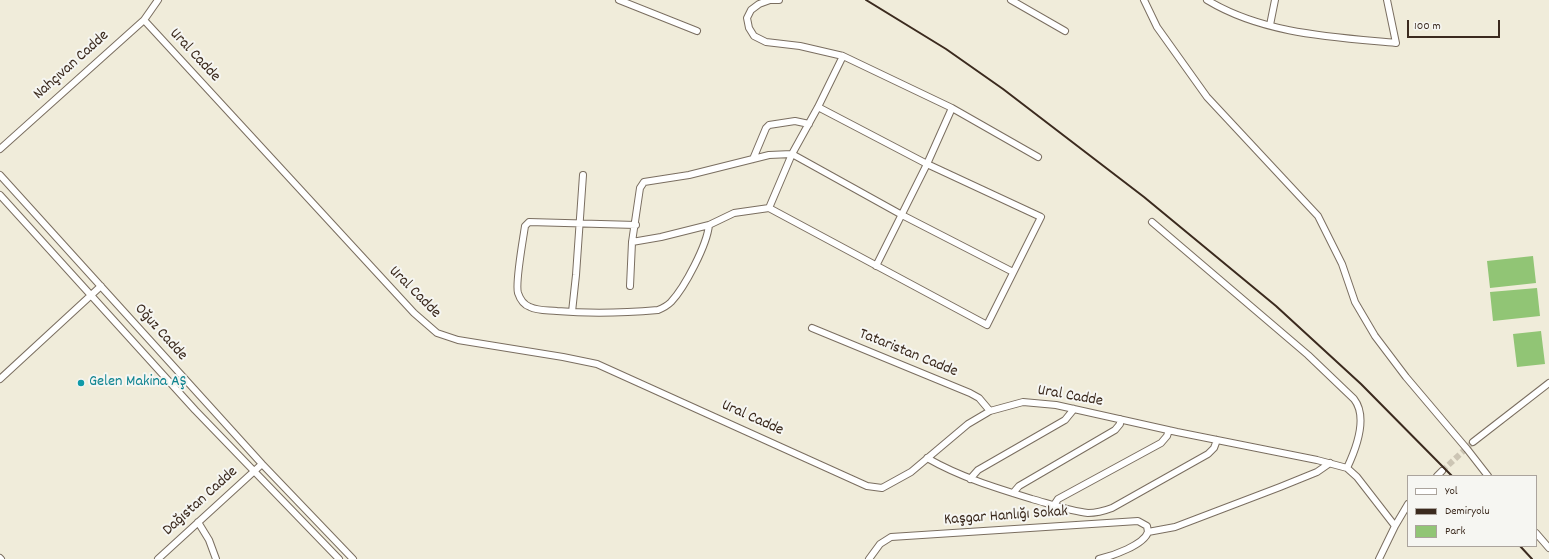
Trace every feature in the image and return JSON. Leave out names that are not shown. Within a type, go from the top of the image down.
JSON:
[{"type":"street","name":"Nahçıvan Cadde","points":[[0,149],[144,20],[158,0]]},
{"type":"street","points":[[619,0],[697,31]]},
{"type":"street","points":[[779,0],[770,0],[759,4],[751,10],[747,18],[748,28],[754,36],[766,42],[800,46],[843,56],[952,108],[1038,157]]},
{"type":"street","points":[[1011,0],[1065,31]]},
{"type":"street","points":[[1144,0],[1157,27],[1206,97],[1318,216],[1342,264],[1355,302],[1375,336],[1406,377],[1487,475]]},
{"type":"street","points":[[1207,0],[1245,19],[1298,32],[1396,43],[1387,0]]},
{"type":"street","points":[[1270,25],[1276,0]]},
{"type":"street","name":"Ural Cadde","points":[[144,20],[414,314],[437,333],[464,342],[563,357],[597,364],[867,486],[882,488],[911,472],[968,424],[990,411],[1023,402],[1056,405],[1330,463],[1347,468],[1357,477],[1395,526]]},
{"type":"street","points":[[768,208],[792,154],[818,107],[843,56]]},
{"type":"street","points":[[632,242],[661,237],[709,225],[734,213],[768,208],[987,325],[1040,217],[927,164],[818,107]]},
{"type":"street","points":[[876,266],[927,164],[952,108]]},
{"type":"street","points":[[753,159],[766,128],[769,125],[795,121],[809,124]]},
{"type":"street","points":[[630,286],[632,242],[636,225],[640,188],[644,182],[676,178],[768,155],[792,154],[902,215],[1013,272]]},
{"type":"street","name":"Oğuz Cadde","points":[[0,175],[262,464],[353,559]]},
{"type":"street","points":[[572,312],[583,175]]},
{"type":"street","name":"Oğuz Cadde","points":[[0,195],[195,410],[339,559]]},
{"type":"street","points":[[636,225],[531,221],[527,223],[525,226],[518,280],[518,294],[526,305],[538,310],[594,314],[658,310],[666,307],[677,295],[706,241],[709,225]]},
{"type":"street","points":[[1152,222],[1308,355],[1354,398],[1359,406],[1361,419],[1352,457],[1347,468]]},
{"type":"street","points":[[0,379],[101,286]]},
{"type":"street","name":"Tataristan Cadde","points":[[812,328],[970,393],[978,398],[990,411]]},
{"type":"street","points":[[1473,442],[1549,383]]},
{"type":"street","points":[[1541,389],[1549,387]]},
{"type":"street","points":[[970,479],[978,470],[1065,420],[1074,409]]},
{"type":"street","points":[[1014,493],[1017,487],[1115,430],[1120,424],[1120,419]]},
{"type":"street","points":[[1054,505],[1058,499],[1161,443],[1167,436],[1169,430]]},
{"type":"street","points":[[927,458],[948,470],[970,479],[1054,505],[1088,513],[1107,510],[1208,454],[1214,448],[1217,440]]},
{"type":"street","points":[[1099,559],[1127,549],[1145,538],[1148,532],[1183,524],[1317,472],[1330,463]]},
{"type":"street","name":"Dağıstan Cadde","points":[[158,559],[262,464]]},
{"type":"street","points":[[1438,475],[1442,471]]},
{"type":"street","points":[[1380,559],[1395,526],[1407,506]]},
{"type":"street","name":"Kaşgar Hanlığı Sokak","points":[[869,559],[880,544],[892,537],[1138,521],[1147,526],[1148,532]]},
{"type":"street","points":[[198,522],[209,540],[216,559]]},
{"type":"street","points":[[1537,534],[1549,548]]},
{"type":"green space","points":[[1533,256],[1536,283],[1490,288],[1487,261]]},
{"type":"green space","points":[[1537,288],[1540,316],[1493,321],[1490,292]]},
{"type":"green space","points":[[1541,331],[1545,364],[1517,367],[1513,334]]},
{"type":"tunnel","points":[[1442,471],[1473,442]]},
{"type":"railway","points":[[866,0],[946,49],[1003,89],[1144,197],[1276,306],[1361,384],[1451,475]]},
{"type":"railway","points":[[1521,547],[1532,559]]},
{"type":"place","name":"Gelen Makina AŞ","points":[[81,383]]}]
